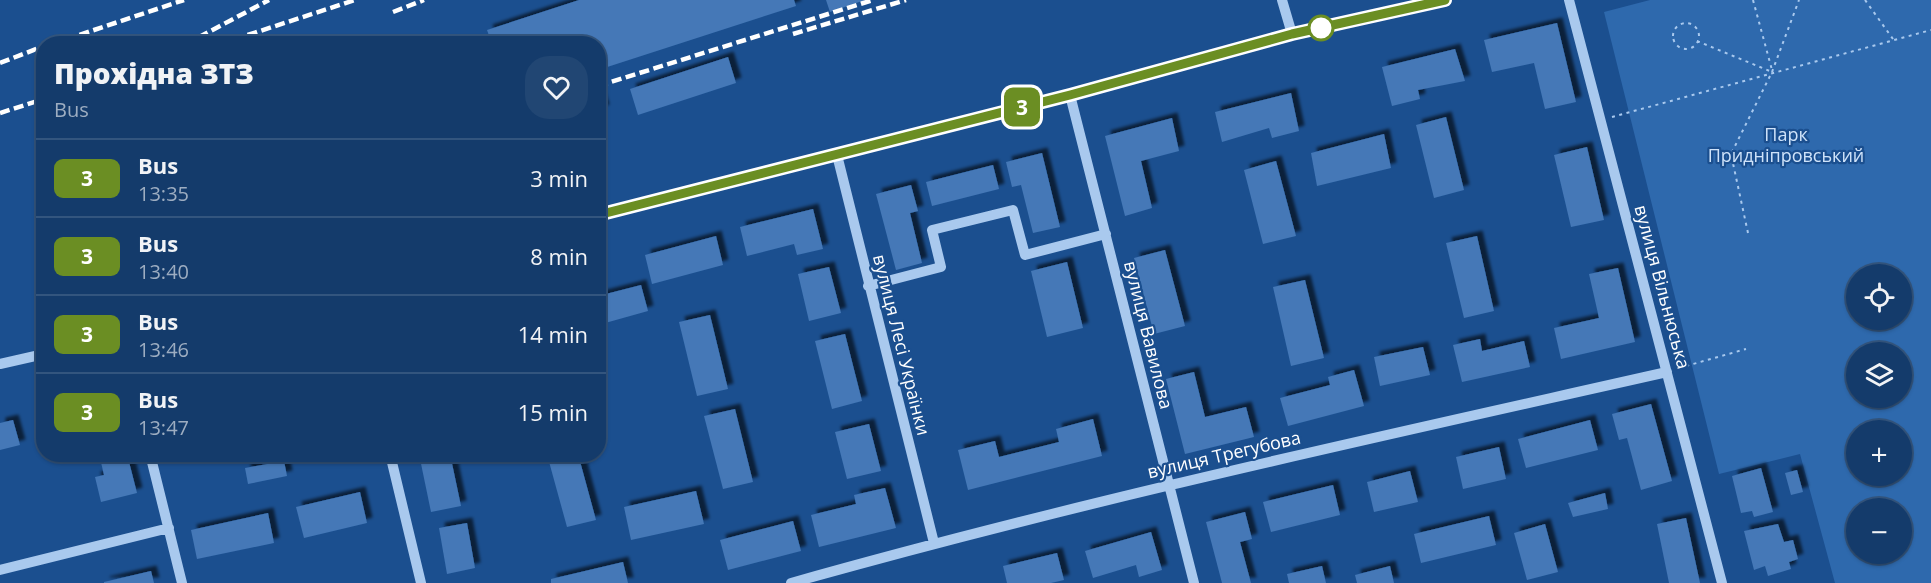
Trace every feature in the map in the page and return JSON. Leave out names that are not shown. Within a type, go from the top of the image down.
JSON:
[{"type":"street","points":[[1282,0],[1292,34]]},
{"type":"street","points":[[606,213],[1070,95],[1292,34],[1445,0]]},
{"type":"street","name":"вулиця Вільнюська","points":[[1569,0],[1722,583]]},
{"type":"street","name":"вулиця Вавилова","points":[[1070,95],[1194,583]]},
{"type":"street","name":"вулиця Лесі Українки","points":[[837,155],[934,543]]},
{"type":"street","points":[[868,286],[941,267],[932,230],[1014,210],[1025,255],[1106,234]]},
{"type":"street","points":[[0,364],[36,356]]},
{"type":"street","name":"вулиця Трегубова","points":[[792,583],[934,543],[1170,484],[1667,372]]},
{"type":"street","points":[[152,462],[182,583]]},
{"type":"street","points":[[392,462],[421,583]]},
{"type":"street","points":[[0,570],[169,528]]},
{"type":"path","points":[[1753,0],[1772,72]]},
{"type":"path","points":[[1748,232],[1731,154],[1772,72],[1799,0]]},
{"type":"path","points":[[1865,0],[1893,39]]},
{"type":"path","points":[[1679,24],[1691,24],[1698,30],[1698,41],[1689,49],[1678,47],[1672,37],[1673,32],[1679,24]]},
{"type":"path","points":[[1601,120],[1931,30]]},
{"type":"path","points":[[1698,41],[1772,72]]},
{"type":"path","points":[[1667,372],[1746,349]]},
{"type":"green space","name":"Парк Придніпровський","points":[[1650,0],[1931,0],[1931,583],[1835,583],[1800,454],[1719,474],[1604,12]]},
{"type":"building","points":[[579,0],[794,0],[796,6],[606,67],[606,36],[489,36],[487,30]]},
{"type":"building","points":[[826,0],[865,0],[830,12]]},
{"type":"building","points":[[1557,23],[1576,102],[1545,109],[1534,63],[1492,72],[1484,40]]},
{"type":"building","points":[[1455,49],[1465,81],[1418,90],[1420,99],[1392,106],[1382,67]]},
{"type":"building","points":[[728,57],[736,83],[638,115],[630,89]]},
{"type":"building","points":[[1291,93],[1299,131],[1272,138],[1269,128],[1222,142],[1215,112]]},
{"type":"building","points":[[1446,117],[1464,190],[1434,198],[1416,125]]},
{"type":"building","points":[[1172,118],[1179,151],[1141,161],[1152,208],[1125,216],[1105,136]]},
{"type":"building","points":[[1384,134],[1391,168],[1317,186],[1311,153]]},
{"type":"building","points":[[1587,147],[1604,220],[1571,227],[1554,155]]},
{"type":"building","points":[[1042,153],[1060,227],[1033,233],[1021,185],[1012,187],[1006,162]]},
{"type":"building","points":[[1276,161],[1296,236],[1263,244],[1244,170]]},
{"type":"building","points":[[993,165],[999,189],[932,206],[926,182]]},
{"type":"building","points":[[911,185],[918,211],[910,213],[922,263],[896,270],[876,194]]},
{"type":"building","points":[[813,209],[823,249],[797,255],[794,244],[747,256],[740,227]]},
{"type":"building","points":[[716,236],[723,265],[652,284],[645,255]]},
{"type":"building","points":[[1477,236],[1494,311],[1464,318],[1446,243]]},
{"type":"building","points":[[1165,250],[1185,326],[1154,334],[1134,258]]},
{"type":"building","points":[[1067,262],[1083,328],[1047,337],[1031,271]]},
{"type":"building","points":[[829,267],[841,313],[809,321],[798,274]]},
{"type":"building","points":[[1618,268],[1635,342],[1561,359],[1554,328],[1599,318],[1589,274]]},
{"type":"building","points":[[1305,280],[1324,358],[1291,366],[1273,287]]},
{"type":"building","points":[[641,285],[648,311],[606,323],[606,294]]},
{"type":"building","points":[[710,315],[728,389],[697,396],[679,322]]},
{"type":"building","points":[[845,334],[862,401],[832,409],[815,341]]},
{"type":"building","points":[[1480,339],[1482,351],[1524,341],[1530,367],[1462,382],[1453,345]]},
{"type":"building","points":[[1423,347],[1430,375],[1380,386],[1374,357]]},
{"type":"building","points":[[1354,370],[1364,406],[1288,426],[1280,398],[1330,385],[1328,377]]},
{"type":"building","points":[[1194,372],[1205,417],[1246,407],[1254,437],[1185,454],[1166,379]]},
{"type":"building","points":[[1651,404],[1672,481],[1641,490],[1627,438],[1619,440],[1612,414]]},
{"type":"building","points":[[735,409],[753,482],[723,489],[704,416]]},
{"type":"building","points":[[1093,419],[1102,456],[968,490],[958,450],[995,441],[999,457],[1059,442],[1056,429]]},
{"type":"building","points":[[13,420],[20,445],[0,450],[0,423]]},
{"type":"building","points":[[1590,420],[1598,450],[1526,468],[1518,439]]},
{"type":"building","points":[[869,424],[881,471],[847,479],[835,432]]},
{"type":"building","points":[[1499,447],[1506,479],[1463,489],[1456,457]]},
{"type":"building","points":[[101,462],[129,462],[137,493],[101,502],[95,477],[104,475]]},
{"type":"building","points":[[284,462],[287,476],[248,484],[245,468]]},
{"type":"building","points":[[421,462],[452,462],[461,506],[431,512]]},
{"type":"building","points":[[549,462],[580,462],[596,520],[567,527]]},
{"type":"building","points":[[1761,468],[1773,512],[1754,517],[1752,511],[1741,513],[1732,476]]},
{"type":"building","points":[[1797,470],[1803,492],[1791,495],[1785,473]]},
{"type":"building","points":[[1410,471],[1418,502],[1374,512],[1367,482]]},
{"type":"building","points":[[1333,485],[1340,515],[1271,532],[1263,502]]},
{"type":"building","points":[[885,488],[896,528],[819,547],[811,515],[856,504],[854,495]]},
{"type":"building","points":[[696,491],[704,524],[631,540],[624,507]]},
{"type":"building","points":[[360,492],[367,523],[304,538],[296,507]]},
{"type":"building","points":[[1605,493],[1608,509],[1573,517],[1568,503]]},
{"type":"building","points":[[1245,512],[1252,539],[1240,542],[1251,583],[1222,583],[1206,522]]},
{"type":"building","points":[[268,513],[274,543],[197,559],[191,530]]},
{"type":"building","points":[[1489,516],[1496,545],[1421,563],[1414,534]]},
{"type":"building","points":[[1686,518],[1700,583],[1669,583],[1657,524]]},
{"type":"building","points":[[793,521],[801,551],[728,570],[720,540]]},
{"type":"building","points":[[467,523],[475,568],[447,574],[439,528]]},
{"type":"building","points":[[1545,524],[1558,572],[1527,580],[1514,533]]},
{"type":"building","points":[[1778,524],[1784,542],[1793,540],[1798,559],[1789,562],[1791,569],[1768,576],[1765,566],[1754,570],[1744,531]]},
{"type":"building","points":[[1151,532],[1162,570],[1139,577],[1136,565],[1093,578],[1085,551]]},
{"type":"building","points":[[1057,553],[1064,580],[1051,583],[1007,583],[1003,566]]},
{"type":"building","points":[[623,562],[628,583],[551,583],[551,579]]},
{"type":"building","points":[[1322,566],[1326,583],[1289,583],[1287,574]]},
{"type":"building","points":[[1390,566],[1394,583],[1357,583],[1355,575]]},
{"type":"building","points":[[151,571],[154,583],[104,583],[104,582]]},
{"type":"railway","points":[[76,36],[184,0]]},
{"type":"railway","points":[[201,36],[269,0]]},
{"type":"railway","points":[[245,36],[355,0]]},
{"type":"railway","points":[[393,12],[424,0]]},
{"type":"railway","points":[[606,83],[873,0]]},
{"type":"railway","points":[[793,34],[906,0]]},
{"type":"railway","points":[[0,63],[36,49]]},
{"type":"railway","points":[[0,113],[36,102]]},
{"type":"bus line","name":"3","points":[[606,213],[1070,95],[1292,34],[1445,0]]}]
